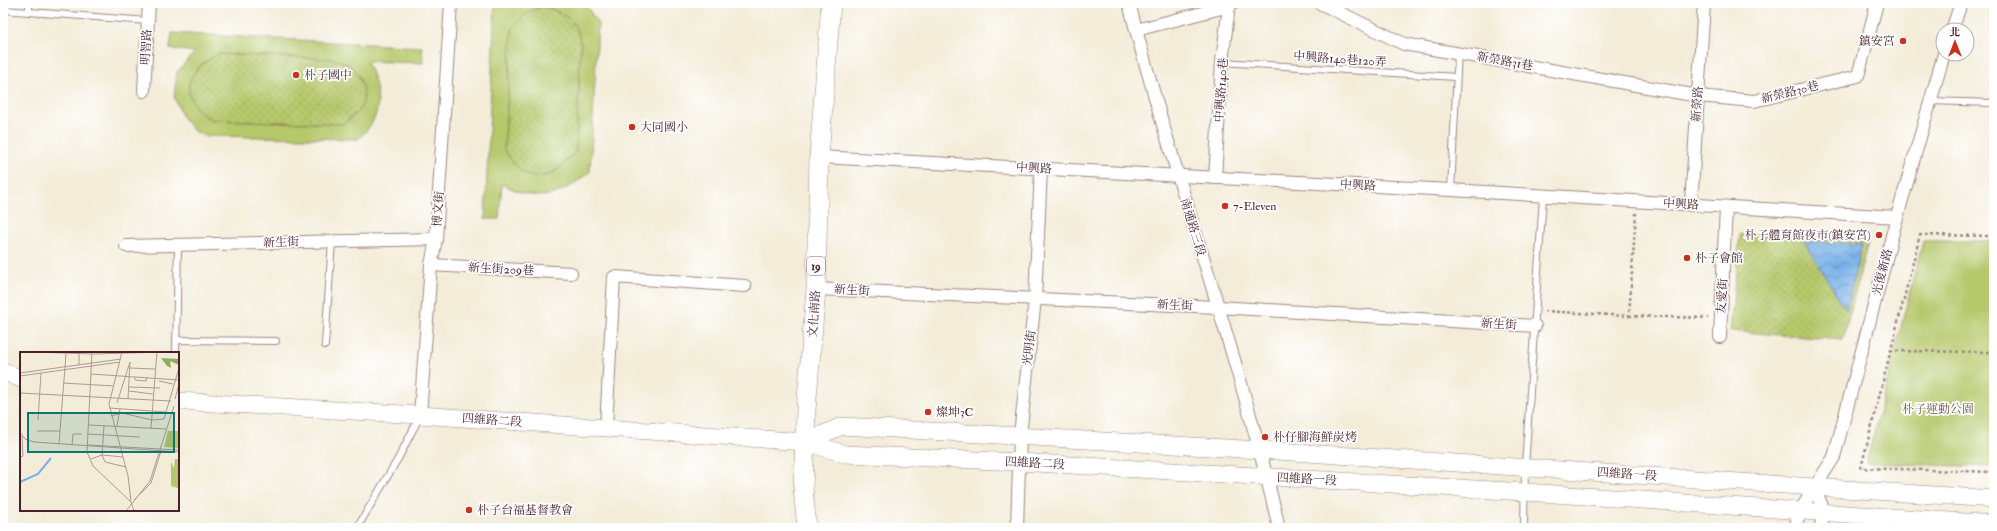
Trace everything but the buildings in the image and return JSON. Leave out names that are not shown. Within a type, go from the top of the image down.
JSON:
[{"type":"main road","name":"文化南路","points":[[808,528],[803,489],[805,442],[816,289],[819,157],[831,3]]},
{"type":"street","name":"明智路","points":[[144,91],[149,3]]},
{"type":"street","name":"博文街","points":[[420,415],[431,265],[436,239],[451,3]]},
{"type":"street","name":"南通路三段","points":[[1129,3],[1177,175],[1261,450],[1267,477]]},
{"type":"street","name":"新榮路31巷","points":[[1320,3],[1404,44],[1458,52],[1698,96]]},
{"type":"street","name":"新榮路","points":[[1691,205],[1704,3]]},
{"type":"street","name":"新榮路30巷","points":[[1698,96],[1754,101],[1858,76],[1877,3]]},
{"type":"street","points":[[1955,22],[1961,3]]},
{"type":"street","points":[[1136,30],[1231,4]]},
{"type":"street","name":"中興路140巷","points":[[1215,178],[1222,62],[1231,4]]},
{"type":"street","name":"光復新路","points":[[1795,528],[1800,511],[1834,457],[1897,217],[1942,62]]},
{"type":"street","name":"中興路","points":[[819,157],[1451,190],[1897,217]]},
{"type":"street","name":"光明街","points":[[1017,528],[1020,435],[1035,299],[1041,169]]},
{"type":"street","name":"友愛街","points":[[1720,337],[1726,207]]},
{"type":"street","name":"新生街","points":[[126,246],[436,239]]},
{"type":"street","name":"新生街209巷","points":[[431,265],[571,273]]},
{"type":"street","points":[[606,428],[614,277],[745,286]]},
{"type":"street","name":"新生街","points":[[816,289],[1217,306],[1535,326]]},
{"type":"street","points":[[3,371],[20,379]]},
{"type":"street","name":"四維路二段","points":[[179,401],[420,415],[805,442],[845,454],[1019,462],[1267,477]]},
{"type":"street","name":"四維路二段","points":[[805,442],[842,426],[1261,450]]},
{"type":"street","name":"四維路一段","points":[[1261,450],[1994,499]]},
{"type":"street","points":[[1267,477],[1279,528]]},
{"type":"street","name":"四維路一段","points":[[1267,477],[1525,492],[1800,511],[1822,521],[1994,524]]},
{"type":"street","points":[[1814,487],[1822,521]]},
{"type":"lane","points":[[29,12],[30,3]]},
{"type":"lane","points":[[3,10],[148,21]]},
{"type":"lane","points":[[1451,190],[1458,52]]},
{"type":"lane","name":"中興路140巷120弄","points":[[1222,62],[1456,77]]},
{"type":"lane","points":[[1930,101],[1994,103]]},
{"type":"lane","points":[[1524,528],[1525,467],[1544,196]]},
{"type":"lane","points":[[325,344],[332,241]]},
{"type":"lane","points":[[176,352],[178,245]]},
{"type":"lane","points":[[176,340],[276,341]]},
{"type":"lane","points":[[357,528],[399,457],[420,415]]},
{"type":"path","points":[[1629,316],[1636,202]]},
{"type":"path","points":[[1994,236],[1920,235],[1861,468],[1994,472]]},
{"type":"path","points":[[1536,310],[1629,316],[1720,318]]},
{"type":"path","points":[[1890,351],[1994,352]]},
{"type":"green space","points":[[495,3],[580,3],[588,8],[598,24],[590,172],[567,188],[548,195],[538,196],[527,194],[502,184],[499,219],[485,219]],"holes":[[[545,6],[565,16],[573,23],[581,43],[576,151],[557,170],[547,175],[538,177],[530,176],[521,171],[504,149],[512,29],[522,17],[530,11]]]},
{"type":"green space","points":[[545,6],[565,16],[573,23],[581,43],[576,151],[556,170],[547,175],[538,177],[530,176],[521,171],[504,149],[512,28],[526,14]]},
{"type":"green space","points":[[172,33],[422,47],[423,63],[366,61],[375,82],[378,102],[373,121],[358,139],[206,136],[194,131],[183,118],[174,97],[177,72],[195,52],[170,49]],"holes":[[[218,54],[335,59],[348,64],[354,69],[361,80],[364,93],[362,105],[359,110],[343,124],[212,120],[198,109],[190,96],[190,81],[194,74],[202,64]]]},
{"type":"green space","points":[[218,54],[335,59],[348,64],[358,74],[363,86],[364,99],[359,110],[343,124],[212,120],[204,115],[193,103],[189,89],[190,81],[202,64]]},
{"type":"green space","points":[[1740,234],[1868,242],[1843,340],[1730,331]]},
{"type":"green space","name":"朴子運動公園","points":[[1923,241],[1994,241],[1994,467],[1866,463]]},
{"type":"water","points":[[1804,241],[1862,244],[1846,310]]},
{"type":"place","name":"鎮安宮","points":[[1903,41]]},
{"type":"place","name":"朴子國中","points":[[296,75]]},
{"type":"place","name":"大同國小","points":[[632,127]]},
{"type":"place","name":"7-Eleven","points":[[1225,206]]},
{"type":"place","name":"朴子體育館夜市(鎮安宮)","points":[[1879,235]]},
{"type":"place","name":"朴子會館","points":[[1687,258]]},
{"type":"place","name":"燦坤3C","points":[[928,412]]},
{"type":"place","name":"朴仔腳海鮮炭烤","points":[[1265,437]]},
{"type":"place","name":"朴子台福基督教會","points":[[469,510]]}]
